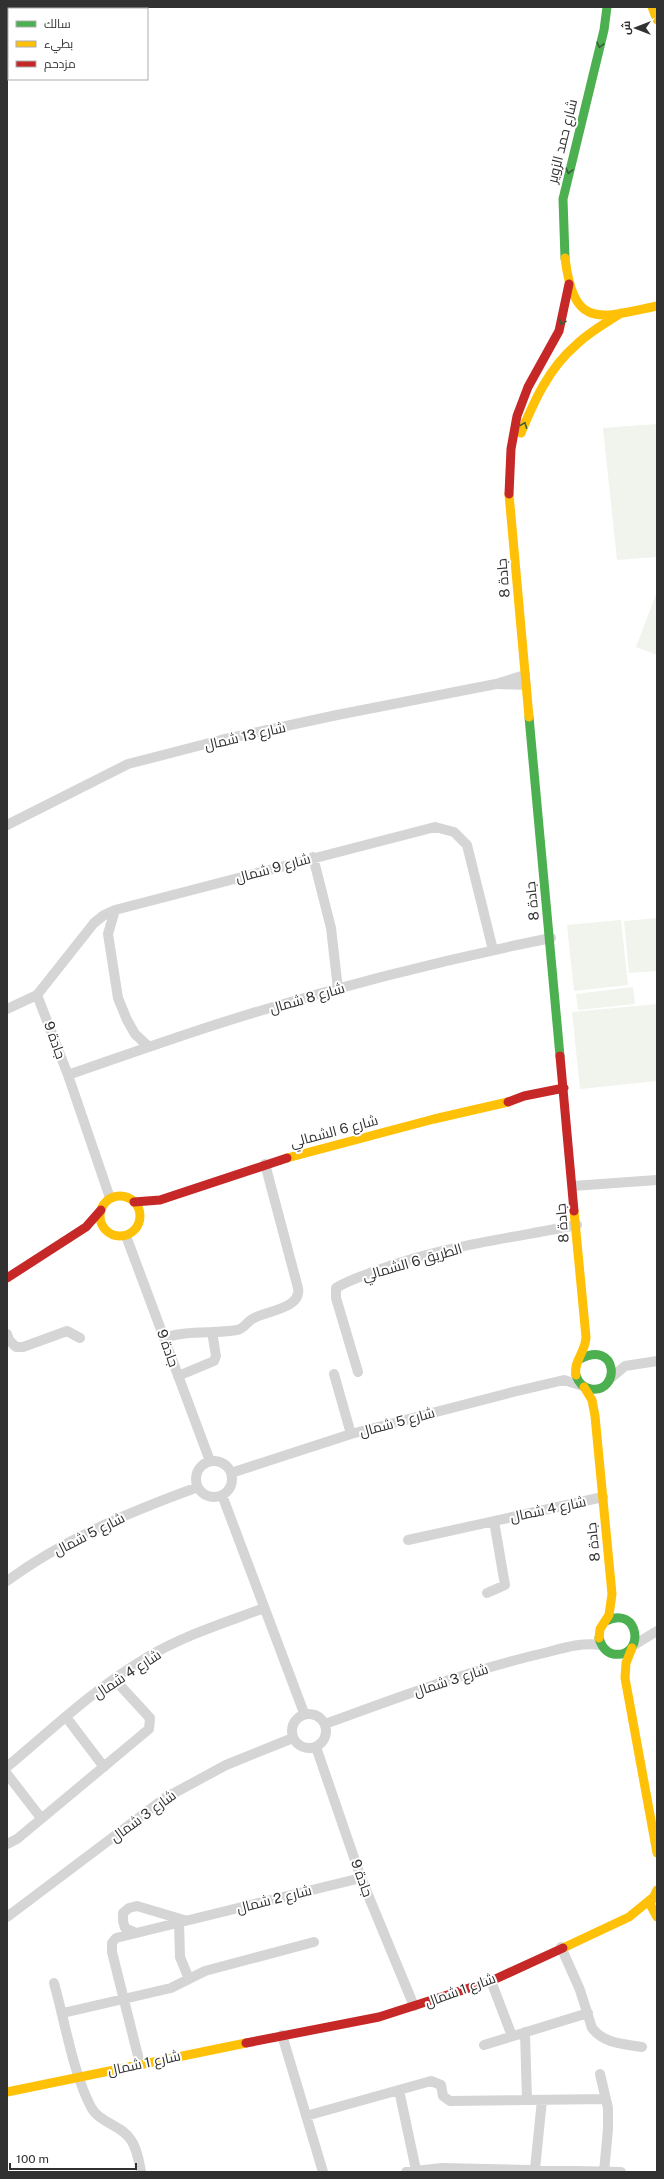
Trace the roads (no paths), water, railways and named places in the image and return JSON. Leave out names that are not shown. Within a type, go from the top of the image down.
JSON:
[{"type":"main road","name":"شارع حمد الزوير","points":[[569,284],[563,222],[564,195],[604,30],[607,7]]},
{"type":"main road","points":[[652,7],[657,20]]},
{"type":"main road","points":[[569,284],[581,306],[587,312],[599,314],[620,313],[657,306]]},
{"type":"main road","name":"جادة 8","points":[[569,284],[564,317],[556,336],[528,387],[520,405],[512,437],[510,493],[525,680],[551,938],[586,1337],[584,1349],[579,1361]]},
{"type":"main road","name":"جادة 8","points":[[510,461],[533,402],[545,380],[569,350],[620,313]]},
{"type":"main road","name":"شارع 6 الشمالي","points":[[134,1202],[152,1202],[168,1198],[265,1164],[434,1119],[510,1102],[521,1103],[564,1092]]},
{"type":"main road","points":[[7,1278],[91,1223],[110,1198],[123,1196],[134,1202],[140,1214],[137,1227],[126,1236],[118,1237],[105,1230],[101,1224],[101,1210]]},
{"type":"main road","name":"شارع 6 الشمالي","points":[[139,1221],[154,1207],[168,1198]]},
{"type":"main road","points":[[70,1237],[87,1232],[105,1230]]},
{"type":"main road","name":"جادة 8","points":[[586,1337],[602,1355]]},
{"type":"main road","points":[[585,1355],[602,1355],[612,1369],[609,1381],[595,1390],[584,1387],[576,1376],[579,1361],[585,1355]]},
{"type":"main road","name":"جادة 8","points":[[595,1416],[600,1400],[609,1381]]},
{"type":"main road","name":"جادة 8","points":[[584,1387],[592,1400],[595,1416],[603,1497],[612,1594],[606,1621]]},
{"type":"main road","name":"جادة 8","points":[[612,1594],[632,1624]]},
{"type":"main road","points":[[624,1678],[626,1663],[636,1638],[632,1624],[615,1617],[606,1621],[599,1631],[604,1648],[617,1664],[624,1678],[657,1853]]},
{"type":"main road","points":[[604,1648],[620,1654],[633,1646]]},
{"type":"main road","name":"شارع 1 شمال","points":[[7,2092],[282,2035],[379,2017],[490,1981],[629,1917],[641,1910],[657,1890]]},
{"type":"main road","points":[[651,1899],[651,1918]]},
{"type":"main road","name":"شارع 1 شمال","points":[[629,1917],[651,1918]]},
{"type":"street","name":"شارع 13 شمال","points":[[7,825],[128,764],[221,740],[337,715],[496,684],[525,680]]},
{"type":"street","name":"شارع 9 شمال","points":[[7,1008],[37,995],[94,924],[104,915],[115,910],[435,827],[454,832],[467,845],[472,860],[493,950]]},
{"type":"street","points":[[313,858],[332,928],[338,989]]},
{"type":"street","points":[[115,910],[108,934],[118,998],[127,1020],[135,1034],[149,1047]]},
{"type":"street","name":"شارع 8 شمال","points":[[68,1074],[242,1017],[338,989],[493,950],[551,938]]},
{"type":"street","name":"جادة 9","points":[[37,995],[68,1074],[110,1198]]},
{"type":"street","points":[[164,1338],[180,1334],[240,1329],[252,1319],[293,1303],[298,1297],[298,1288],[265,1164]]},
{"type":"street","points":[[573,1186],[657,1180]]},
{"type":"street","name":"الطريق 6 الشمالي","points":[[358,1372],[336,1298],[336,1288],[346,1281],[400,1262],[467,1246],[577,1225]]},
{"type":"street","name":"جادة 9","points":[[126,1236],[210,1461]]},
{"type":"street","points":[[7,1334],[9,1340],[16,1347],[23,1347],[67,1331],[80,1338]]},
{"type":"street","points":[[178,1376],[214,1361],[216,1356],[212,1332]]},
{"type":"street","points":[[602,1355],[625,1366]]},
{"type":"street","points":[[579,1361],[564,1380],[584,1387]]},
{"type":"street","points":[[609,1381],[625,1366],[657,1361]]},
{"type":"street","points":[[334,1374],[351,1434]]},
{"type":"street","name":"شارع 5 شمال","points":[[232,1473],[351,1434],[564,1380]]},
{"type":"street","points":[[210,1461],[224,1464],[232,1473],[231,1486],[222,1495],[210,1496],[198,1487],[196,1478],[198,1472],[204,1464],[210,1461]]},
{"type":"street","name":"شارع 5 شمال","points":[[7,1581],[60,1548],[113,1521],[140,1508],[198,1487]]},
{"type":"street","points":[[222,1495],[304,1713]]},
{"type":"street","name":"شارع 4 شمال","points":[[408,1540],[603,1497]]},
{"type":"street","name":"شارع 4 شمال","points":[[487,1593],[505,1584],[494,1521]]},
{"type":"street","name":"شارع 4 شمال","points":[[7,1767],[66,1717],[146,1658],[199,1632],[264,1608]]},
{"type":"street","points":[[632,1624],[657,1630]]},
{"type":"street","points":[[633,1646],[657,1630]]},
{"type":"street","name":"شارع 3 شمال","points":[[325,1724],[464,1675],[519,1659],[580,1644],[599,1631]]},
{"type":"street","name":"شارع 3 شمال","points":[[580,1644],[604,1648]]},
{"type":"street","points":[[7,1844],[148,1731],[151,1724],[150,1718],[115,1680]]},
{"type":"street","points":[[304,1713],[312,1713],[320,1717],[325,1724],[324,1737],[316,1747],[307,1748],[298,1745],[292,1738],[291,1728],[295,1719],[304,1713]]},
{"type":"street","points":[[66,1717],[104,1767]]},
{"type":"street","name":"شارع 3 شمال","points":[[7,1917],[165,1798],[226,1765],[292,1738]]},
{"type":"street","name":"جادة 9","points":[[316,1747],[361,1878],[414,2006]]},
{"type":"street","points":[[7,1774],[41,1818]]},
{"type":"street","name":"شارع 2 شمال","points":[[140,2064],[112,1952],[112,1943],[116,1938],[134,1932],[361,1878]]},
{"type":"street","name":"شارع 2 شمال","points":[[134,1932],[125,1928],[123,1921],[124,1913],[129,1908],[137,1906],[183,1921]]},
{"type":"street","points":[[183,1921],[180,1957],[189,1979]]},
{"type":"street","points":[[62,2013],[171,1988],[205,1971],[314,1942]]},
{"type":"street","points":[[561,1947],[580,1990],[592,2028],[600,2037],[610,2041],[642,2047]]},
{"type":"street","points":[[490,1981],[512,2036]]},
{"type":"street","points":[[54,1983],[80,2077],[92,2110],[121,2129],[131,2140],[141,2172]]},
{"type":"street","points":[[484,2044],[588,2014]]},
{"type":"street","points":[[526,2032],[527,2100]]},
{"type":"street","points":[[282,2035],[323,2172]]},
{"type":"street","points":[[600,2074],[606,2099],[608,2129],[604,2172]]},
{"type":"street","points":[[306,2116],[433,2082],[441,2085],[443,2096],[450,2101],[606,2099]]},
{"type":"street","points":[[399,2090],[411,2171],[535,2169],[621,2172]]},
{"type":"street","points":[[535,2169],[542,2100]]}]
